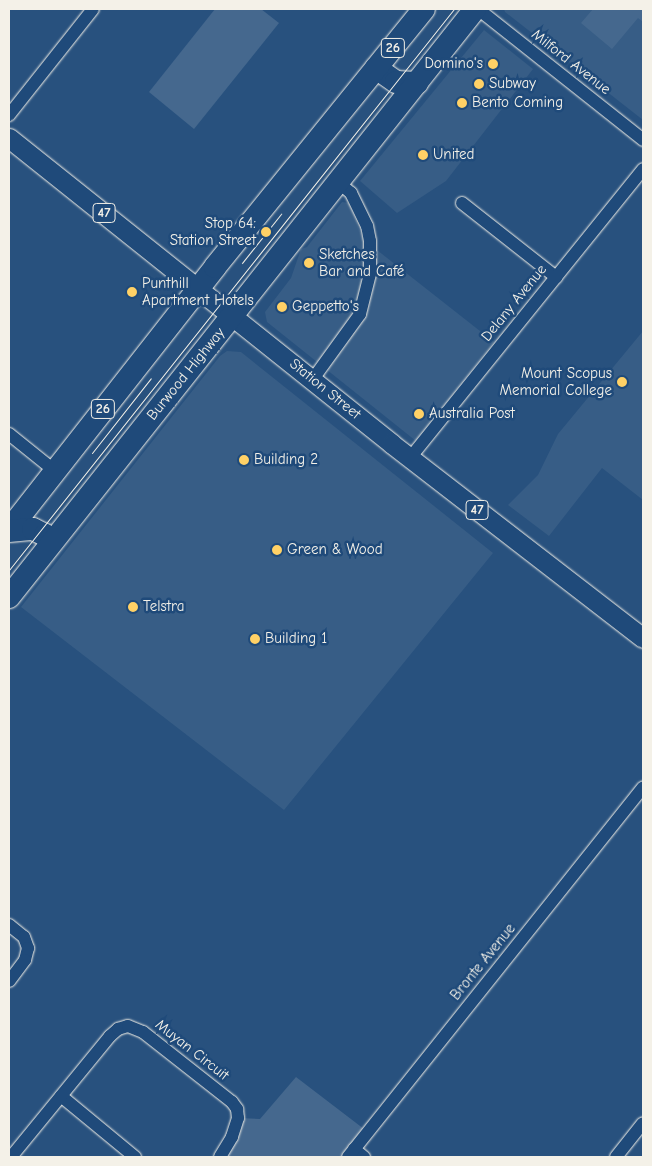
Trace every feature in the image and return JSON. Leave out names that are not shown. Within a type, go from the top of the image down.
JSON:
[{"type":"highway","name":"26","points":[[9,530],[198,288],[424,9]]},
{"type":"highway","name":"Burwood Highway","points":[[9,597],[477,9]]},
{"type":"highway","points":[[376,68],[396,82],[417,83]]},
{"type":"highway","points":[[9,530],[33,529],[45,535],[52,542]]},
{"type":"main road","name":"Station Street","points":[[9,138],[313,378],[410,458],[643,638]]},
{"type":"street","points":[[9,114],[93,9]]},
{"type":"street","name":"Milford Avenue","points":[[477,9],[643,140]]},
{"type":"street","name":"Delany Avenue","points":[[410,458],[643,169]]},
{"type":"street","points":[[313,378],[360,314],[370,274],[370,241],[367,226],[351,194],[338,182]]},
{"type":"street","points":[[462,203],[556,277]]},
{"type":"street","points":[[9,434],[55,471]]},
{"type":"street","name":"Bronte Avenue","points":[[356,1155],[643,788]]},
{"type":"street","points":[[9,925],[24,937],[28,948],[25,960],[9,981]]},
{"type":"street","name":"Muyan Circuit","points":[[11,1157],[110,1036],[118,1029],[128,1026],[136,1028],[232,1102],[237,1109],[238,1118],[232,1138],[222,1157]]},
{"type":"street","points":[[61,1096],[135,1157]]},
{"type":"street","points":[[616,1157],[643,1123]]},
{"type":"shaded area","points":[[215,9],[261,9],[279,23],[194,129],[149,92]]},
{"type":"shaded area","points":[[504,9],[643,9],[643,120],[505,12]]},
{"type":"shaded area","points":[[593,9],[643,9],[643,22],[638,18],[612,49],[581,23]]},
{"type":"shaded area","points":[[484,30],[533,69],[446,181],[397,213],[360,181]]},
{"type":"shaded area","points":[[342,202],[349,203],[363,239],[494,342],[416,441],[267,322],[265,312],[291,278],[301,249],[307,247]]},
{"type":"shaded area","name":"Mount Scopus Memorial College","points":[[643,331],[643,500],[602,468],[549,536],[508,505],[538,475],[558,434]]},
{"type":"shaded area","points":[[227,351],[241,352],[493,553],[284,810],[21,607],[220,356]]},
{"type":"shaded area","points":[[296,1077],[364,1129],[341,1157],[220,1157],[238,1118],[260,1119]]},
{"type":"tram line","points":[[9,570],[454,9]]},
{"type":"tram line","points":[[242,263],[281,214]]},
{"type":"tram line","points":[[92,453],[151,378]]},
{"type":"place","name":"Domino's","points":[[493,64]]},
{"type":"place","name":"Subway","points":[[479,84]]},
{"type":"place","name":"Bento Coming","points":[[462,103]]},
{"type":"place","name":"United","points":[[423,155]]},
{"type":"place","name":"Stop 64: Station Street","points":[[266,232]]},
{"type":"place","name":"Sketches Bar and Café","points":[[309,263]]},
{"type":"place","name":"Punthill Apartment Hotels","points":[[132,292]]},
{"type":"place","name":"Geppetto's","points":[[282,307]]},
{"type":"place","name":"Mount Scopus Memorial College","points":[[622,382]]},
{"type":"place","name":"Australia Post","points":[[419,414]]},
{"type":"place","name":"Building 2","points":[[244,460]]},
{"type":"place","name":"Green & Wood","points":[[277,550]]},
{"type":"place","name":"Telstra","points":[[133,607]]},
{"type":"place","name":"Building 1","points":[[255,639]]}]
